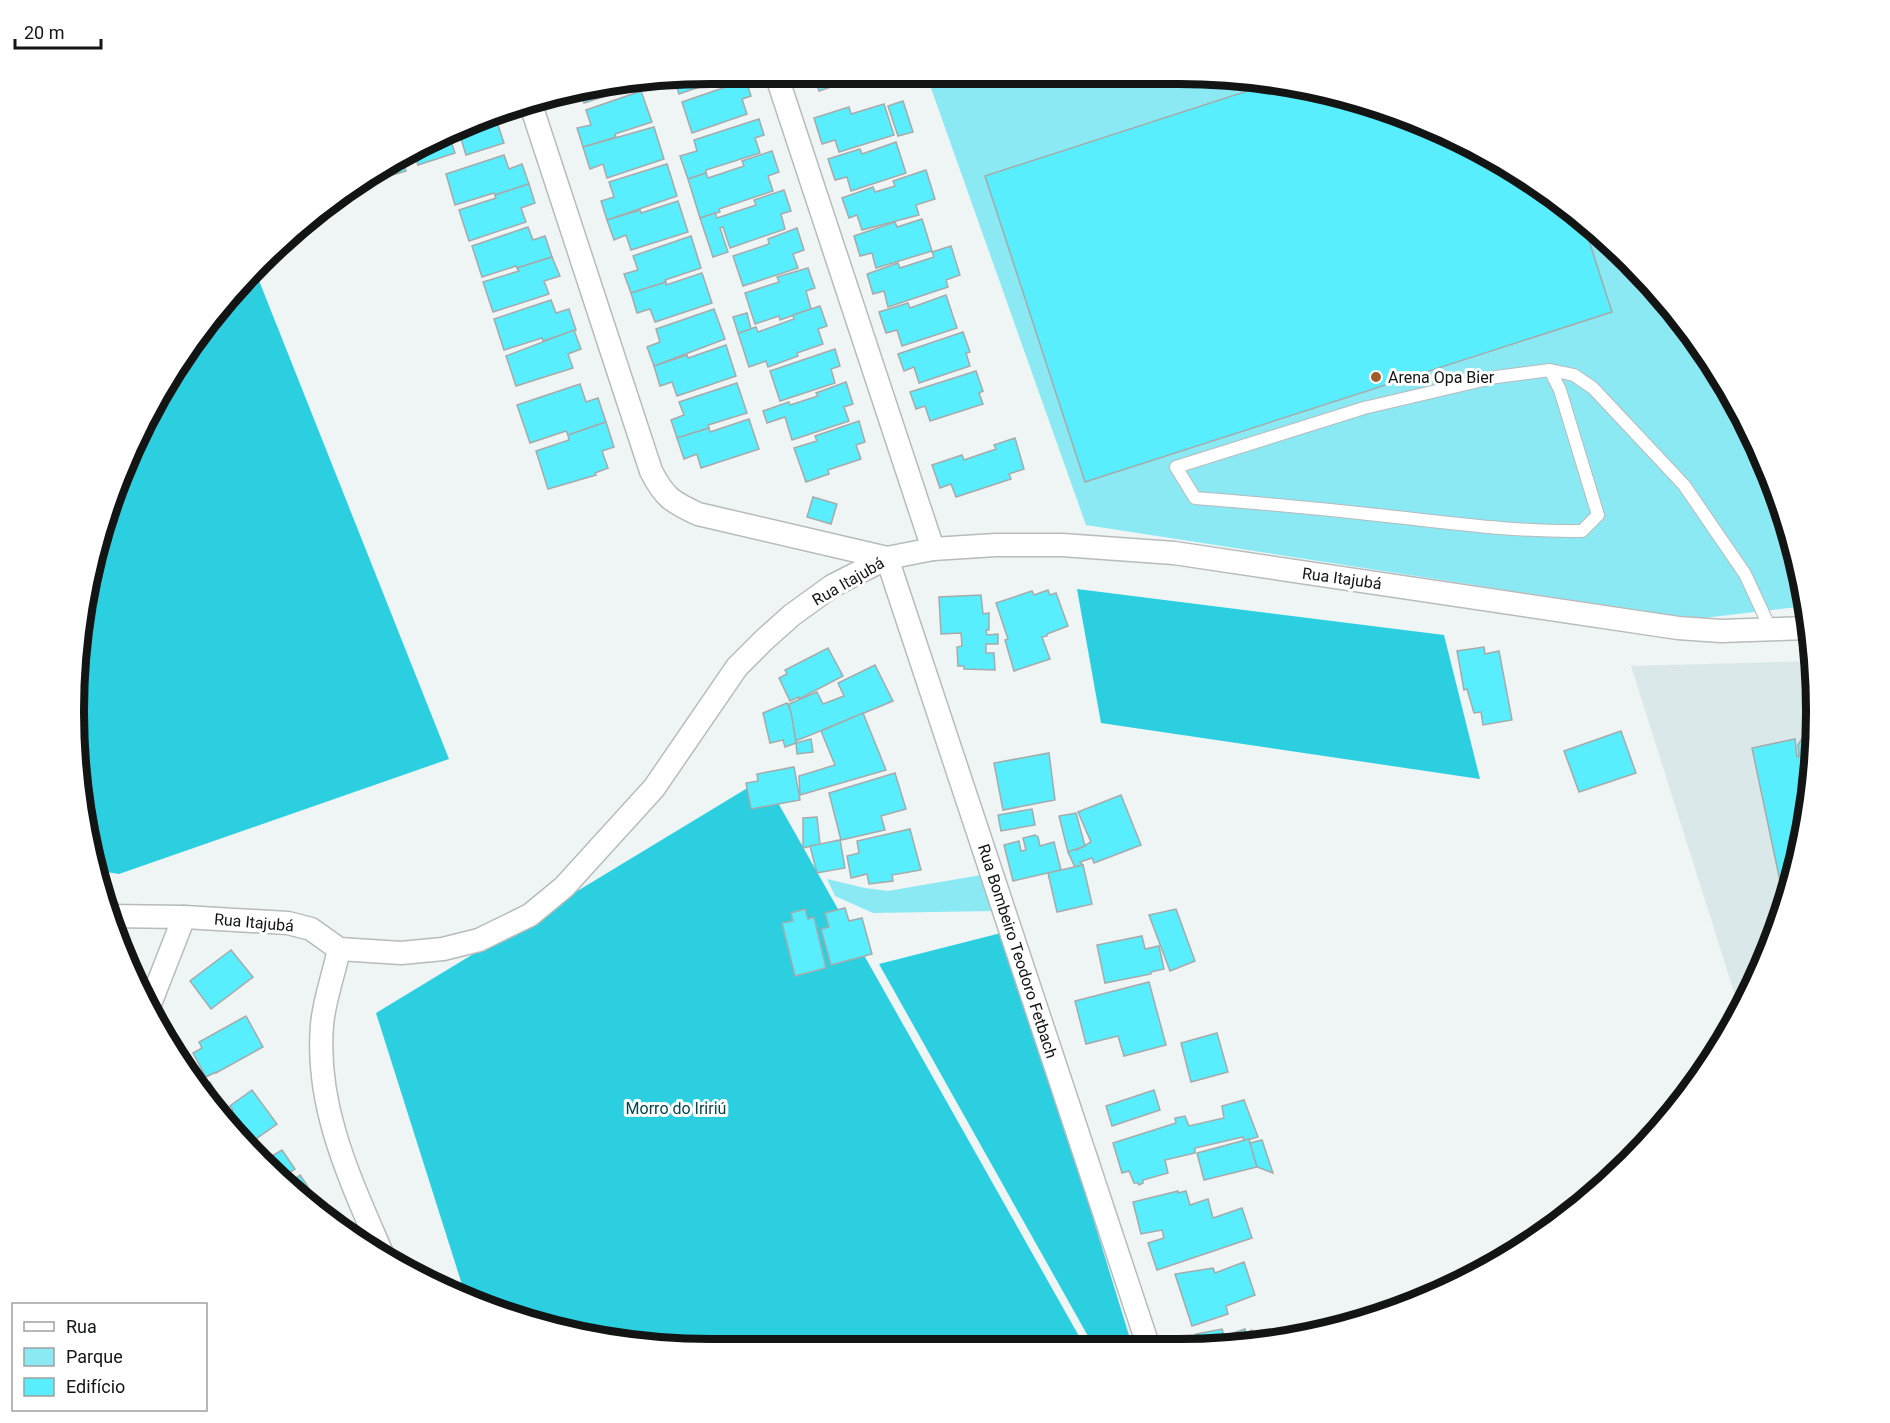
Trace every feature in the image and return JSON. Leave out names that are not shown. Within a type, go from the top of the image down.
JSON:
[{"type":"street","points":[[779,84],[933,549]]},
{"type":"street","points":[[533,110],[651,471],[661,490],[677,504],[698,514],[887,558]]},
{"type":"street","name":"Rua Itajubá","points":[[118,916],[288,922],[311,929],[339,949],[401,953],[443,949],[479,940],[530,915],[564,887],[654,788],[737,668],[792,615],[832,586],[887,558],[933,549],[996,545],[1121,548],[1186,555],[1678,628],[1721,631],[1801,628]]},
{"type":"street","name":"Rua Bombeiro Teodoro Fetbach","points":[[887,558],[1146,1339]]},
{"type":"street","points":[[153,996],[184,917]]},
{"type":"street","points":[[339,949],[322,1025],[323,1075],[329,1120],[347,1172],[377,1242]]},
{"type":"lane","points":[[1550,370],[1560,390],[1598,515],[1582,531],[1535,532],[1195,498],[1176,467],[1364,408],[1496,377],[1550,370],[1574,375],[1593,388],[1684,485],[1745,574],[1771,630]]},
{"type":"shaded area","points":[[1804,661],[1805,753],[1794,834],[1773,913],[1736,998],[1631,666]]},
{"type":"green space","name":"Arena Opa Bier","points":[[930,84],[1178,84],[1260,89],[1341,105],[1380,117],[1419,132],[1492,168],[1560,214],[1622,268],[1650,298],[1700,363],[1722,398],[1758,471],[1785,549],[1797,607],[1695,619],[1086,525]]},
{"type":"green space","points":[[258,279],[449,759],[119,874],[104,872],[89,793],[85,753],[85,670],[89,630],[105,549],[132,471],[168,398],[214,330]]},
{"type":"green space","points":[[1077,589],[1444,635],[1480,779],[1101,723]]},
{"type":"green space","name":"Morro do Iririú","points":[[764,778],[1081,1339],[670,1338],[630,1334],[549,1318],[510,1306],[463,1287],[376,1013]]},
{"type":"green space","points":[[981,875],[993,911],[873,913],[835,896],[827,879],[888,891]]},
{"type":"green space","points":[[1005,932],[1130,1339],[1090,1339],[879,964]]},
{"type":"building","points":[[708,84],[679,94],[676,85]]},
{"type":"building","points":[[734,84],[747,84],[751,96],[742,99],[747,114],[692,133],[682,102]]},
{"type":"building","points":[[817,84],[840,84],[819,91]]},
{"type":"building","points":[[1255,89],[1301,96],[1341,105],[1419,132],[1492,168],[1527,190],[1588,236],[1612,312],[1085,482],[985,176]]},
{"type":"building","points":[[625,90],[584,103],[582,98]]},
{"type":"building","points":[[641,91],[652,122],[615,134],[616,137],[583,147],[577,128],[591,125],[586,110]]},
{"type":"building","points":[[903,101],[913,132],[898,136],[888,106]]},
{"type":"building","points":[[884,104],[894,135],[839,152],[835,140],[822,144],[814,118],[849,107],[851,114]]},
{"type":"building","points":[[759,119],[764,135],[755,138],[760,153],[706,170],[706,173],[688,179],[680,156],[697,151],[694,140]]},
{"type":"building","points":[[497,122],[504,143],[466,155],[460,137]]},
{"type":"building","points":[[654,127],[664,159],[607,178],[603,164],[590,169],[583,147]]},
{"type":"building","points":[[451,141],[455,153],[418,165],[416,159]]},
{"type":"building","points":[[896,142],[906,173],[851,191],[847,177],[835,180],[828,159],[860,149],[862,154]]},
{"type":"building","points":[[772,151],[779,172],[768,176],[773,191],[719,209],[720,212],[700,218],[688,179],[706,173],[708,178],[744,166],[742,161]]},
{"type":"building","points":[[504,155],[509,169],[522,164],[529,184],[455,205],[446,174]]},
{"type":"building","points":[[667,164],[677,196],[607,220],[601,201],[614,197],[609,182]]},
{"type":"building","points":[[404,165],[406,171],[382,178]]},
{"type":"building","points":[[926,170],[935,199],[916,205],[919,215],[862,230],[857,215],[849,218],[842,198],[873,187],[875,192],[895,186],[893,181]]},
{"type":"building","points":[[529,184],[535,203],[521,208],[526,222],[469,241],[459,210]]},
{"type":"building","points":[[784,190],[791,211],[781,214],[785,229],[730,248],[723,227],[720,228],[728,252],[713,257],[700,218],[715,213],[717,218],[756,205],[754,200]]},
{"type":"building","points":[[678,201],[688,232],[631,250],[626,235],[614,240],[607,220],[640,210],[641,213]]},
{"type":"building","points":[[922,219],[932,251],[876,268],[872,253],[860,256],[854,236],[895,222],[897,227]]},
{"type":"building","points":[[528,227],[533,240],[545,236],[552,257],[482,277],[472,246]]},
{"type":"building","points":[[797,228],[804,250],[793,254],[798,268],[743,286],[733,256],[769,244],[768,239]]},
{"type":"building","points":[[691,236],[701,268],[631,293],[624,274],[638,270],[633,256]]},
{"type":"building","points":[[951,246],[960,275],[946,280],[948,287],[888,307],[884,291],[873,294],[867,274],[898,263],[900,268],[934,257],[932,252]]},
{"type":"building","points":[[552,257],[560,276],[544,281],[549,294],[493,312],[483,282],[519,271],[517,268]]},
{"type":"building","points":[[808,268],[815,288],[806,291],[811,309],[780,320],[779,316],[755,324],[745,293],[779,282],[777,277]]},
{"type":"building","points":[[702,273],[712,303],[655,322],[650,309],[637,313],[631,293]]},
{"type":"building","points":[[946,295],[957,328],[902,346],[897,330],[886,333],[879,312],[908,303],[910,308]]},
{"type":"building","points":[[551,300],[556,313],[569,309],[576,330],[504,350],[494,319]]},
{"type":"building","points":[[820,306],[827,326],[818,329],[823,344],[768,367],[766,361],[749,367],[738,333],[756,327],[758,332],[794,319],[793,315]]},
{"type":"building","points":[[714,309],[725,339],[654,366],[647,347],[660,342],[656,329]]},
{"type":"building","points":[[747,313],[751,329],[738,333],[733,317]]},
{"type":"building","points":[[574,330],[581,349],[568,354],[573,368],[516,386],[506,356]]},
{"type":"building","points":[[963,332],[970,352],[966,353],[970,366],[919,383],[914,367],[904,371],[898,354]]},
{"type":"building","points":[[726,345],[736,376],[677,396],[672,382],[660,386],[654,366],[687,355],[688,358]]},
{"type":"building","points":[[835,349],[840,366],[831,369],[835,383],[780,401],[770,371]]},
{"type":"building","points":[[976,371],[983,391],[979,393],[983,404],[930,421],[925,406],[916,409],[910,392]]},
{"type":"building","points":[[846,382],[853,404],[844,407],[849,421],[792,440],[785,417],[767,423],[763,411],[789,402],[790,405],[818,396],[816,393]]},
{"type":"building","points":[[737,383],[747,413],[708,425],[709,428],[677,438],[671,420],[684,415],[679,402]]},
{"type":"building","points":[[580,384],[586,402],[598,398],[606,422],[568,435],[566,431],[530,443],[517,405]]},
{"type":"building","points":[[749,419],[759,449],[701,468],[697,454],[684,459],[677,438],[709,428],[710,432]]},
{"type":"building","points":[[859,421],[865,442],[856,445],[861,459],[828,470],[829,474],[806,482],[794,448],[817,441],[815,436]]},
{"type":"building","points":[[606,422],[614,447],[602,451],[608,468],[595,473],[596,475],[548,489],[536,451],[569,440],[568,435]]},
{"type":"building","points":[[1015,438],[1024,469],[1009,474],[1011,479],[956,497],[951,484],[940,488],[932,465],[962,455],[964,460],[996,449],[994,445]]},
{"type":"building","points":[[813,497],[837,504],[831,524],[807,517]]},
{"type":"building","points":[[1048,590],[1050,595],[1056,593],[1068,626],[1042,637],[1050,659],[1014,671],[1005,640],[1008,639],[996,603],[1032,591],[1034,595]]},
{"type":"building","points":[[981,595],[983,614],[989,613],[987,635],[998,634],[998,644],[986,644],[986,653],[994,653],[995,670],[964,669],[964,666],[958,666],[957,647],[962,646],[961,633],[941,634],[939,597]]},
{"type":"building","points":[[1484,647],[1485,654],[1499,651],[1512,720],[1483,725],[1481,712],[1474,713],[1467,689],[1464,690],[1457,651]]},
{"type":"building","points":[[828,648],[843,676],[799,699],[799,697],[790,701],[779,678],[787,674],[785,670]]},
{"type":"building","points":[[875,665],[893,701],[796,741],[789,704],[817,692],[823,704],[844,696],[838,683]]},
{"type":"building","points":[[787,703],[791,712],[796,743],[785,747],[783,740],[770,743],[763,713]]},
{"type":"building","points":[[863,713],[886,770],[800,795],[799,776],[835,765],[821,731]]},
{"type":"building","points":[[1621,731],[1636,773],[1579,792],[1564,751]]},
{"type":"building","points":[[1804,735],[1805,753],[1801,793],[1781,887],[1752,748],[1795,739],[1797,757],[1799,756],[1798,745]]},
{"type":"building","points":[[811,739],[813,752],[797,754],[796,743]]},
{"type":"building","points":[[1049,753],[1055,800],[1003,810],[994,763]]},
{"type":"building","points":[[794,767],[800,800],[751,809],[746,783],[758,781],[757,774]]},
{"type":"building","points":[[895,773],[906,809],[881,816],[885,830],[841,840],[829,793]]},
{"type":"building","points":[[1121,795],[1141,845],[1094,863],[1092,858],[1080,862],[1083,865],[1075,867],[1068,852],[1091,842],[1078,812]]},
{"type":"building","points":[[1032,809],[1035,825],[1001,831],[998,815]]},
{"type":"building","points":[[1076,813],[1085,846],[1068,852],[1059,816]]},
{"type":"building","points":[[817,817],[820,844],[803,848],[803,818]]},
{"type":"building","points":[[910,829],[921,870],[892,875],[893,881],[869,884],[867,874],[851,878],[847,856],[859,853],[857,841]]},
{"type":"building","points":[[1035,835],[1038,837],[1040,846],[1054,842],[1061,870],[1013,881],[1004,845],[1019,841],[1021,851],[1026,850],[1023,838]]},
{"type":"building","points":[[840,840],[845,868],[817,873],[810,846]]},
{"type":"building","points":[[1083,865],[1092,904],[1057,912],[1048,873]]},
{"type":"building","points":[[845,908],[849,921],[862,918],[872,954],[831,965],[821,929],[829,927],[825,913]]},
{"type":"building","points":[[805,909],[808,919],[814,917],[826,968],[795,976],[782,923],[793,921],[791,913]]},
{"type":"building","points":[[1176,909],[1195,961],[1170,971],[1149,915]]},
{"type":"building","points":[[1142,936],[1145,949],[1159,946],[1164,969],[1151,972],[1151,974],[1105,983],[1097,945]]},
{"type":"building","points":[[231,950],[253,977],[211,1009],[190,981]]},
{"type":"building","points":[[1149,982],[1166,1045],[1124,1056],[1118,1036],[1086,1044],[1075,1001]]},
{"type":"building","points":[[246,1016],[263,1047],[206,1077],[193,1053],[202,1048],[199,1042]]},
{"type":"building","points":[[1217,1033],[1228,1072],[1191,1082],[1181,1043]]},
{"type":"building","points":[[210,1082],[222,1102],[214,1093],[207,1084]]},
{"type":"building","points":[[252,1090],[277,1124],[254,1140],[230,1113],[233,1110],[230,1106]]},
{"type":"building","points":[[1154,1090],[1160,1110],[1112,1126],[1106,1106]]},
{"type":"building","points":[[1244,1100],[1258,1137],[1244,1141],[1243,1137],[1195,1148],[1195,1153],[1165,1160],[1168,1173],[1143,1180],[1143,1183],[1139,1185],[1134,1183],[1129,1171],[1122,1173],[1113,1143],[1176,1123],[1175,1118],[1185,1116],[1189,1126],[1224,1118],[1222,1106]]},
{"type":"building","points":[[1249,1139],[1257,1167],[1204,1180],[1197,1153]]},
{"type":"building","points":[[1262,1140],[1273,1173],[1257,1167],[1250,1143]]},
{"type":"building","points":[[282,1150],[295,1169],[288,1174],[270,1157]]},
{"type":"building","points":[[300,1175],[314,1196],[298,1183],[294,1180]]},
{"type":"building","points":[[1178,1191],[1178,1193],[1186,1191],[1190,1205],[1208,1199],[1213,1218],[1242,1208],[1252,1238],[1157,1270],[1148,1243],[1164,1238],[1162,1230],[1141,1234],[1133,1202]]},
{"type":"building","points":[[1244,1262],[1255,1295],[1226,1306],[1228,1314],[1192,1326],[1175,1274],[1213,1268],[1215,1273]]},
{"type":"building","points":[[1222,1329],[1224,1336],[1245,1329],[1246,1333],[1252,1330],[1254,1335],[1198,1339],[1196,1334]]},
{"type":"place","name":"Arena Opa Bier","points":[[1376,377]]}]
